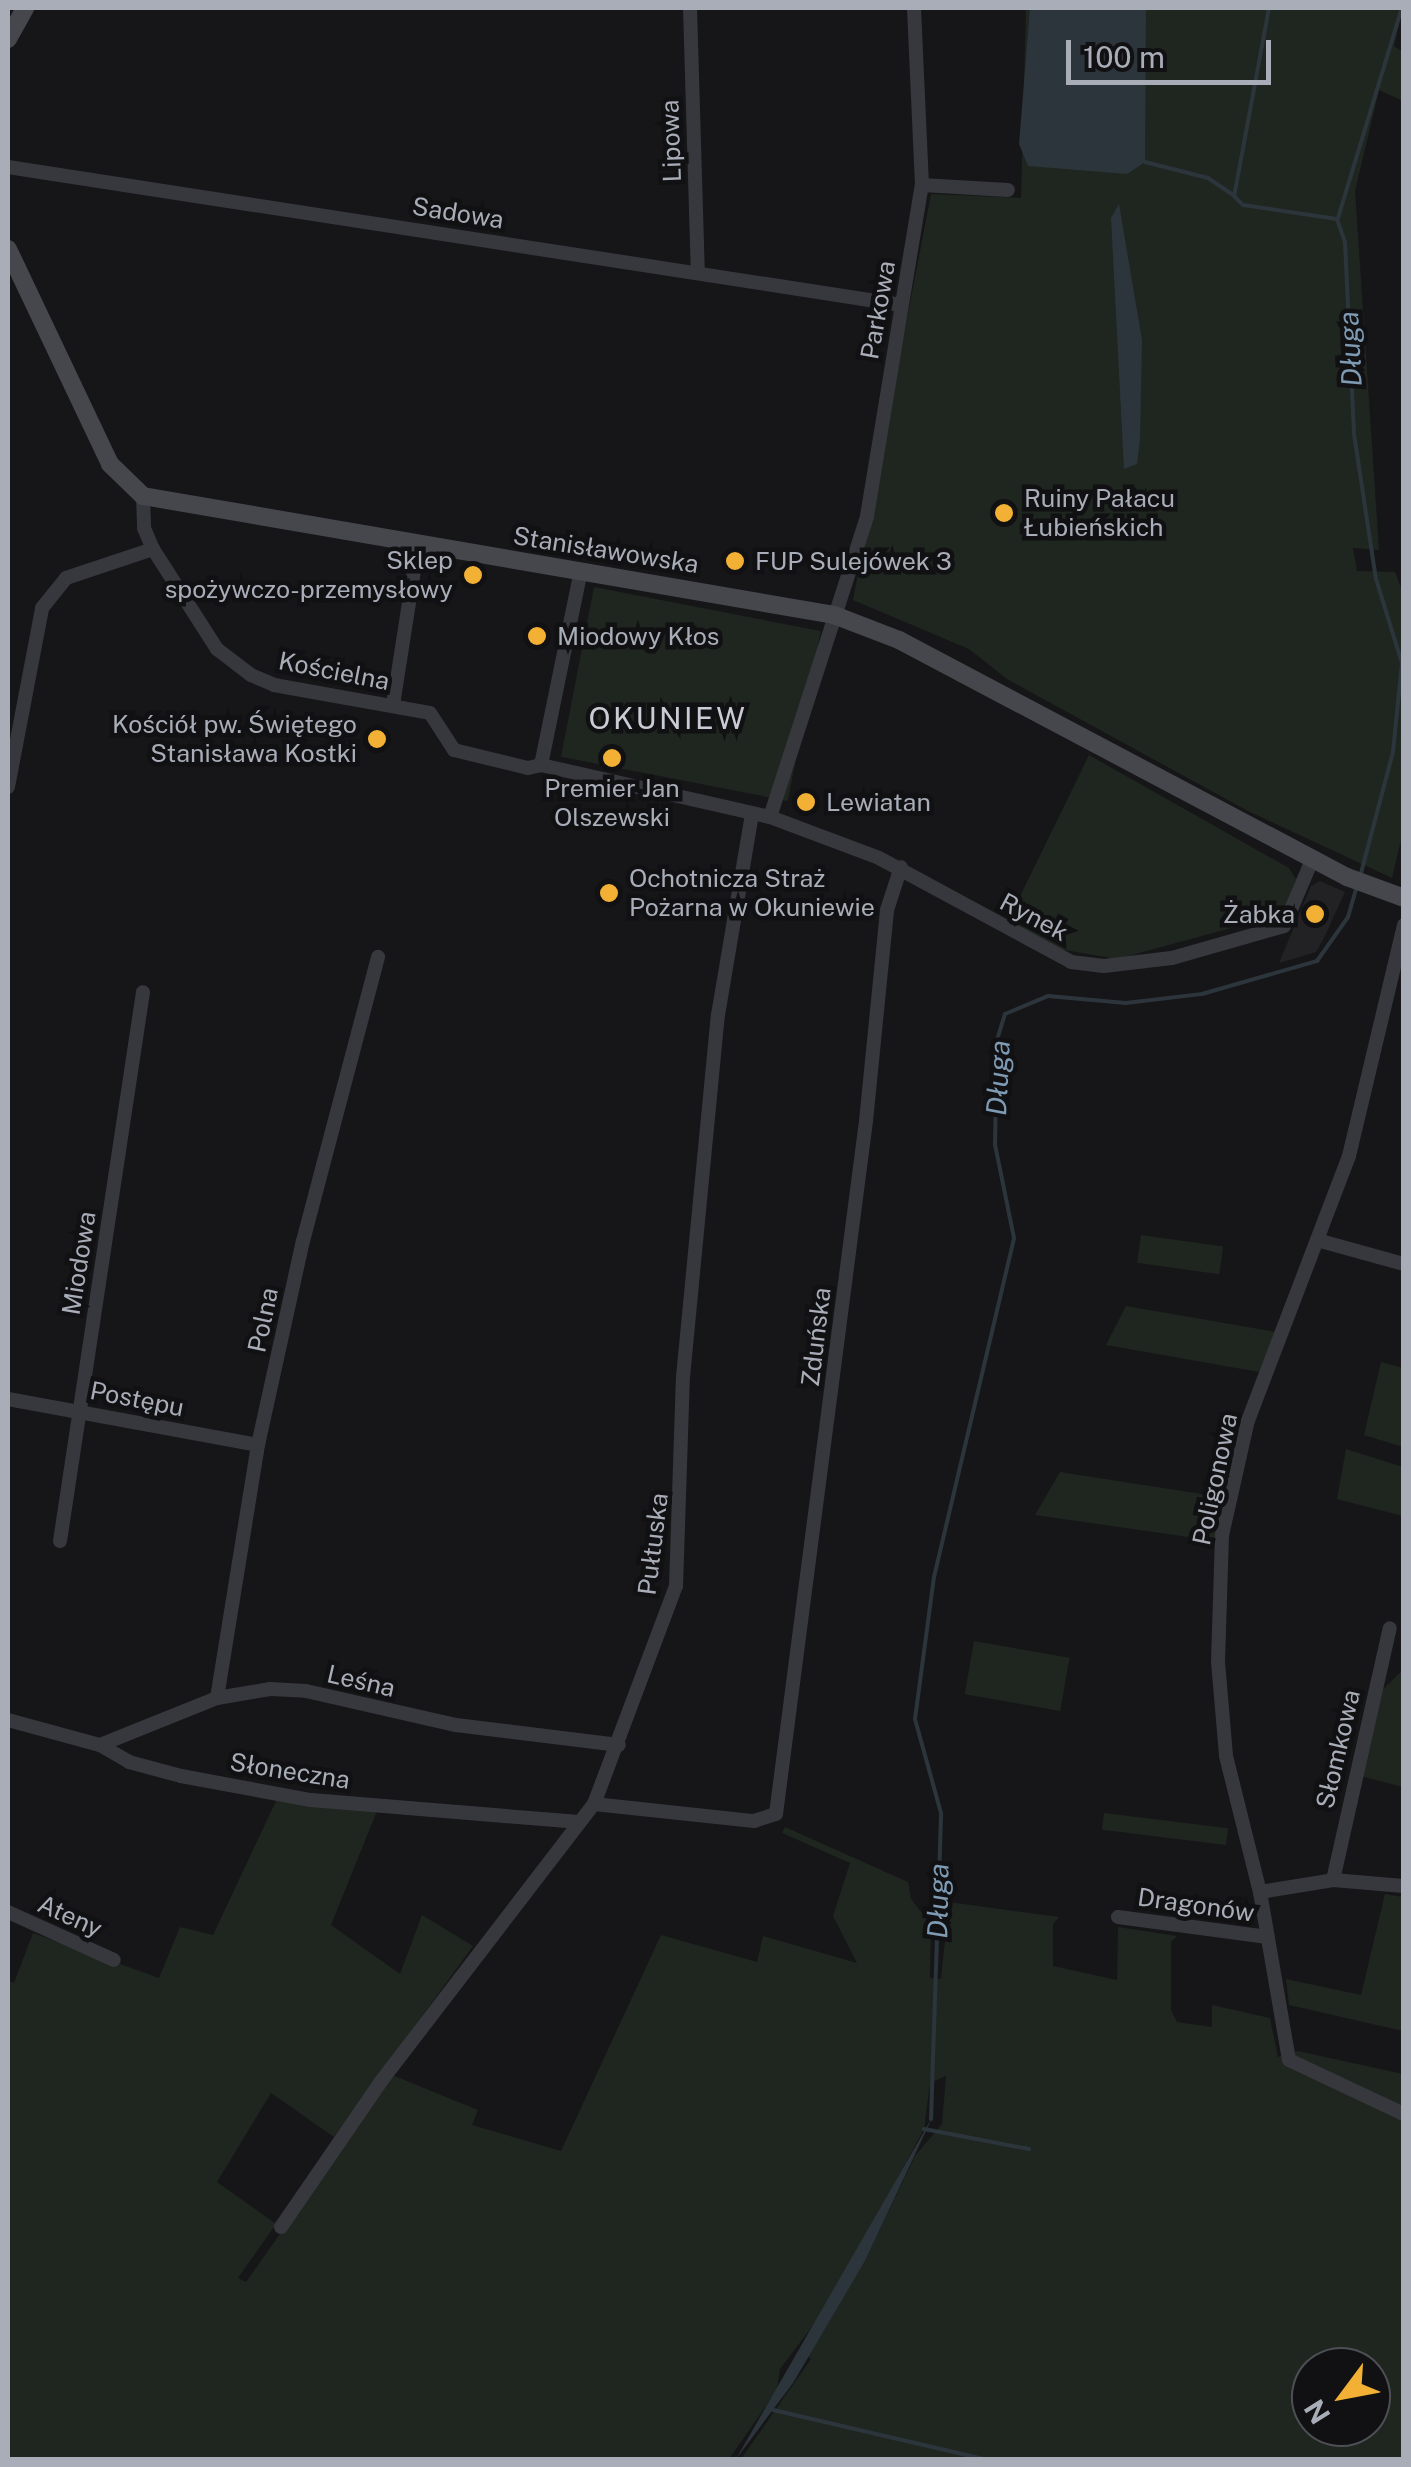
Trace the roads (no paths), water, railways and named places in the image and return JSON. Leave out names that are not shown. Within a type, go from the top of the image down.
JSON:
[{"type":"main road","points":[[8,40],[25,8]]},
{"type":"main road","points":[[8,249],[110,464],[143,496]]},
{"type":"main road","name":"Stanisławowska","points":[[143,496],[834,614],[899,640],[1346,877],[1404,898]]},
{"type":"street","name":"Lipowa","points":[[690,8],[698,272]]},
{"type":"street","name":"Parkowa","points":[[834,614],[867,516],[922,186],[914,8]]},
{"type":"street","name":"Sadowa","points":[[8,167],[901,305]]},
{"type":"street","points":[[922,186],[1008,190]]},
{"type":"street","name":"Kościelna","points":[[143,496],[142,518],[153,549],[217,649],[250,674],[274,686],[393,705],[436,717],[454,750],[528,768],[540,764]]},
{"type":"street","points":[[393,705],[418,546]]},
{"type":"street","points":[[8,788],[49,598],[66,578],[153,549]]},
{"type":"street","points":[[540,764],[581,570]]},
{"type":"street","points":[[770,817],[834,614]]},
{"type":"street","name":"Rynek","points":[[540,764],[770,817],[901,867],[1071,962],[1104,966],[1172,958],[1284,926],[1312,860]]},
{"type":"street","name":"Pułtuska","points":[[282,2227],[382,2080],[576,1822],[594,1804],[676,1586],[683,1377],[718,1015],[752,815]]},
{"type":"street","name":"Zduńska","points":[[594,1804],[754,1821],[776,1814],[866,1121],[887,910],[901,867]]},
{"type":"street","name":"Poligonowa","points":[[1404,925],[1366,1093],[1248,1420],[1222,1535],[1219,1695],[1226,1756],[1260,1892],[1289,2060],[1404,2114]]},
{"type":"street","name":"Polna","points":[[216,1698],[258,1445],[303,1241],[378,957]]},
{"type":"street","name":"Miodowa","points":[[60,1541],[144,992]]},
{"type":"street","points":[[1316,1240],[1404,1264]]},
{"type":"street","name":"Postępu","points":[[8,1399],[258,1445]]},
{"type":"street","name":"Słomkowa","points":[[1334,1880],[1390,1628]]},
{"type":"street","name":"Leśna","points":[[100,1745],[216,1698],[306,1691],[433,1721],[618,1745]]},
{"type":"street","name":"Słoneczna","points":[[8,1720],[100,1745],[146,1767],[310,1800],[576,1822]]},
{"type":"street","points":[[1260,1892],[1334,1880],[1404,1886]]},
{"type":"street","name":"Ateny","points":[[8,1912],[114,1960]]},
{"type":"street","name":"Dragonów","points":[[1118,1917],[1268,1938]]},
{"type":"waterway","name":"Długa","points":[[1269,8],[1234,196],[1243,205],[1337,219],[1345,242],[1354,434],[1376,579],[1402,663],[1393,752],[1360,877]]},
{"type":"waterway","points":[[1338,218],[1402,8]]},
{"type":"waterway","points":[[1145,162],[1208,178],[1233,195]]},
{"type":"waterway","name":"Długa","points":[[931,2119],[941,1813],[915,1719],[934,1577],[1014,1238],[995,1145],[997,1040],[1005,1014],[1048,996],[1126,1003],[1202,994],[1317,961],[1348,917],[1357,886]]},
{"type":"waterway","points":[[924,2129],[1029,2149]]},
{"type":"waterway","points":[[769,2409],[989,2460]]},
{"type":"place","name":"Ruiny Pałacu Łubieńskich","points":[[1004,513]]},
{"type":"place","name":"FUP Sulejówek 3","points":[[735,561]]},
{"type":"place","name":"Sklep spożywczo-przemysłowy","points":[[473,575]]},
{"type":"place","name":"Miodowy Kłos","points":[[537,636]]},
{"type":"place","name":"Kościół pw. Świętego Stanisława Kostki","points":[[377,739]]},
{"type":"place","name":"Premier Jan Olszewski","points":[[612,758]]},
{"type":"place","name":"Lewiatan","points":[[806,802]]},
{"type":"place","name":"Ochotnicza Straż Pożarna w Okuniewie","points":[[609,893]]},
{"type":"place","name":"Żabka","points":[[1315,914]]},
{"type":"district","name":"OKUNIEW","points":[[668,718]]}]
